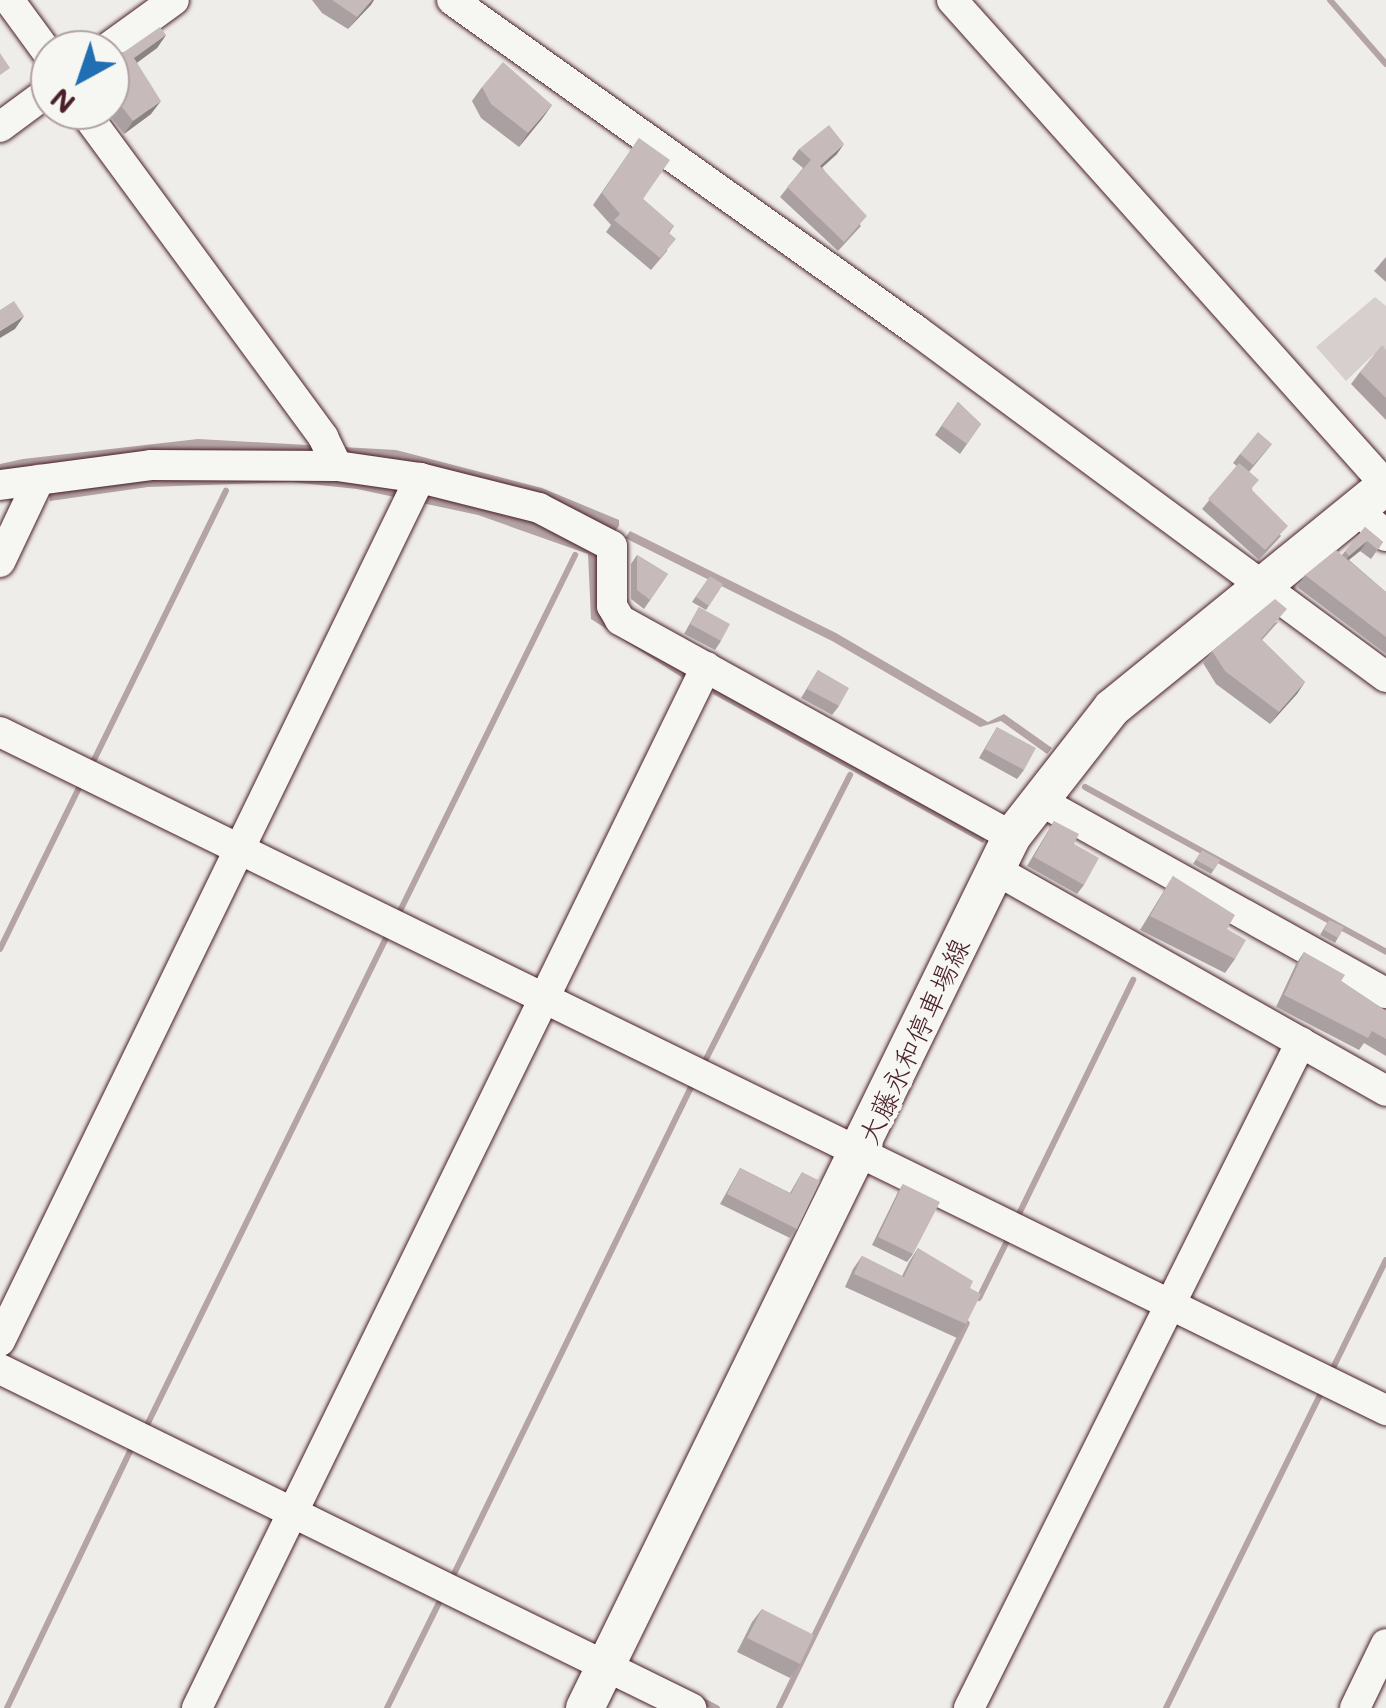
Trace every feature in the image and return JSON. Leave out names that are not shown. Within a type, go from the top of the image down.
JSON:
[{"type":"main road","name":"大藤永和停車場線","points":[[584,1708],[860,1153],[1012,836],[1037,799],[1112,708],[1376,493]]},
{"type":"street","points":[[10,0],[31,30]]},
{"type":"street","points":[[130,31],[174,0]]},
{"type":"street","points":[[452,0],[916,330],[1386,677]]},
{"type":"street","points":[[952,0],[1376,493],[1386,536]]},
{"type":"street","points":[[0,127],[30,105]]},
{"type":"street","points":[[98,130],[323,437],[337,466]]},
{"type":"street","points":[[0,485],[152,466],[337,466],[415,488],[539,508],[604,536],[612,546],[616,616],[1012,836]]},
{"type":"street","points":[[0,562],[39,480]]},
{"type":"street","points":[[0,1341],[415,488]]},
{"type":"street","points":[[197,1708],[706,667]]},
{"type":"street","points":[[0,732],[1386,1410]]},
{"type":"street","points":[[1037,799],[1386,993]]},
{"type":"street","points":[[994,870],[1386,1091]]},
{"type":"street","points":[[969,1708],[1174,1304],[1301,1042]]},
{"type":"street","points":[[0,1369],[691,1708]]},
{"type":"street","points":[[1355,1708],[1386,1644]]},
{"type":"shaded area","points":[[1375,297],[1386,306],[1386,353],[1373,355],[1346,381],[1316,347]]},
{"type":"shaded area","points":[[198,439],[396,450],[542,488],[619,520],[619,526],[615,531],[479,481],[0,478],[0,464],[23,459]]},
{"type":"shaded area","points":[[307,476],[472,498],[601,546],[602,604],[693,670],[689,682],[591,619],[588,554],[478,515],[357,489],[291,482],[148,487],[50,501],[49,492],[122,480]]},
{"type":"shaded area","points":[[630,531],[836,633],[988,722],[1004,714],[1052,748],[1047,754],[1001,721],[980,727],[832,641],[625,538]]},
{"type":"shaded area","points":[[717,682],[985,837],[983,843],[713,694]]},
{"type":"building","points":[[332,0],[372,0],[357,17]]},
{"type":"building","points":[[160,27],[166,35],[134,58],[161,101],[133,121],[130,117],[130,48]]},
{"type":"building","points":[[0,53],[10,68],[0,75]]},
{"type":"building","points":[[503,62],[552,105],[528,133],[491,104],[482,87]]},
{"type":"building","points":[[829,125],[844,144],[820,166],[867,216],[844,242],[787,187],[811,160],[799,149]]},
{"type":"building","points":[[639,138],[670,160],[643,199],[674,226],[668,232],[676,239],[660,258],[614,220],[620,214],[602,193]]},
{"type":"building","points":[[14,301],[24,316],[0,331],[0,310]]},
{"type":"building","points":[[1382,345],[1386,350],[1386,398],[1360,372]]},
{"type":"building","points":[[958,402],[981,424],[967,444],[942,426]]},
{"type":"building","points":[[1258,432],[1272,444],[1253,465],[1240,454]]},
{"type":"building","points":[[1239,463],[1259,480],[1251,489],[1288,526],[1265,550],[1208,499]]},
{"type":"building","points":[[1365,527],[1383,542],[1378,550],[1367,541],[1349,556],[1345,551]]},
{"type":"building","points":[[1336,550],[1386,592],[1386,637],[1305,575]]},
{"type":"building","points":[[637,555],[668,574],[650,600],[637,590]]},
{"type":"building","points":[[710,576],[723,584],[709,606],[696,597]]},
{"type":"building","points":[[1275,599],[1287,609],[1261,639],[1305,682],[1279,712],[1225,671],[1212,651]]},
{"type":"building","points":[[699,607],[730,624],[721,641],[690,624]]},
{"type":"building","points":[[818,670],[849,688],[839,706],[807,689]]},
{"type":"building","points":[[997,727],[1036,748],[1024,770],[985,749]]},
{"type":"building","points":[[1054,821],[1079,834],[1074,844],[1099,858],[1084,885],[1034,857]]},
{"type":"building","points":[[1202,850],[1220,860],[1214,870],[1196,860]]},
{"type":"building","points":[[1173,876],[1235,915],[1227,929],[1246,940],[1235,959],[1150,916]]},
{"type":"building","points":[[1329,920],[1344,927],[1338,938],[1324,930]]},
{"type":"building","points":[[1304,952],[1345,975],[1341,981],[1386,1011],[1386,1039],[1372,1031],[1368,1038],[1284,995]]},
{"type":"building","points":[[740,1168],[791,1194],[802,1172],[820,1181],[797,1229],[727,1194]]},
{"type":"building","points":[[903,1184],[940,1202],[913,1254],[878,1237]]},
{"type":"building","points":[[918,1248],[973,1281],[970,1288],[981,1294],[966,1324],[854,1274],[862,1256],[904,1277]]},
{"type":"building","points":[[762,1609],[814,1635],[800,1664],[747,1638]]},
{"type":"waterway","points":[[1330,0],[1386,64]]},
{"type":"waterway","points":[[94,760],[226,491]]},
{"type":"waterway","points":[[399,913],[575,555]]},
{"type":"waterway","points":[[704,1063],[850,775]]},
{"type":"waterway","points":[[0,949],[81,784]]},
{"type":"waterway","points":[[1085,787],[1386,952]]},
{"type":"waterway","points":[[146,1427],[388,934]]},
{"type":"waterway","points":[[1018,1216],[1133,980]]},
{"type":"waterway","points":[[452,1578],[693,1083]]},
{"type":"waterway","points":[[979,1298],[1009,1237]]},
{"type":"waterway","points":[[1334,1366],[1386,1260]]},
{"type":"waterway","points":[[779,1708],[967,1323]]},
{"type":"waterway","points":[[1166,1708],[1322,1391]]},
{"type":"waterway","points":[[7,1708],[131,1449]]},
{"type":"waterway","points":[[387,1708],[439,1603]]},
{"type":"waterway","points":[[699,1699],[717,1708]]}]
